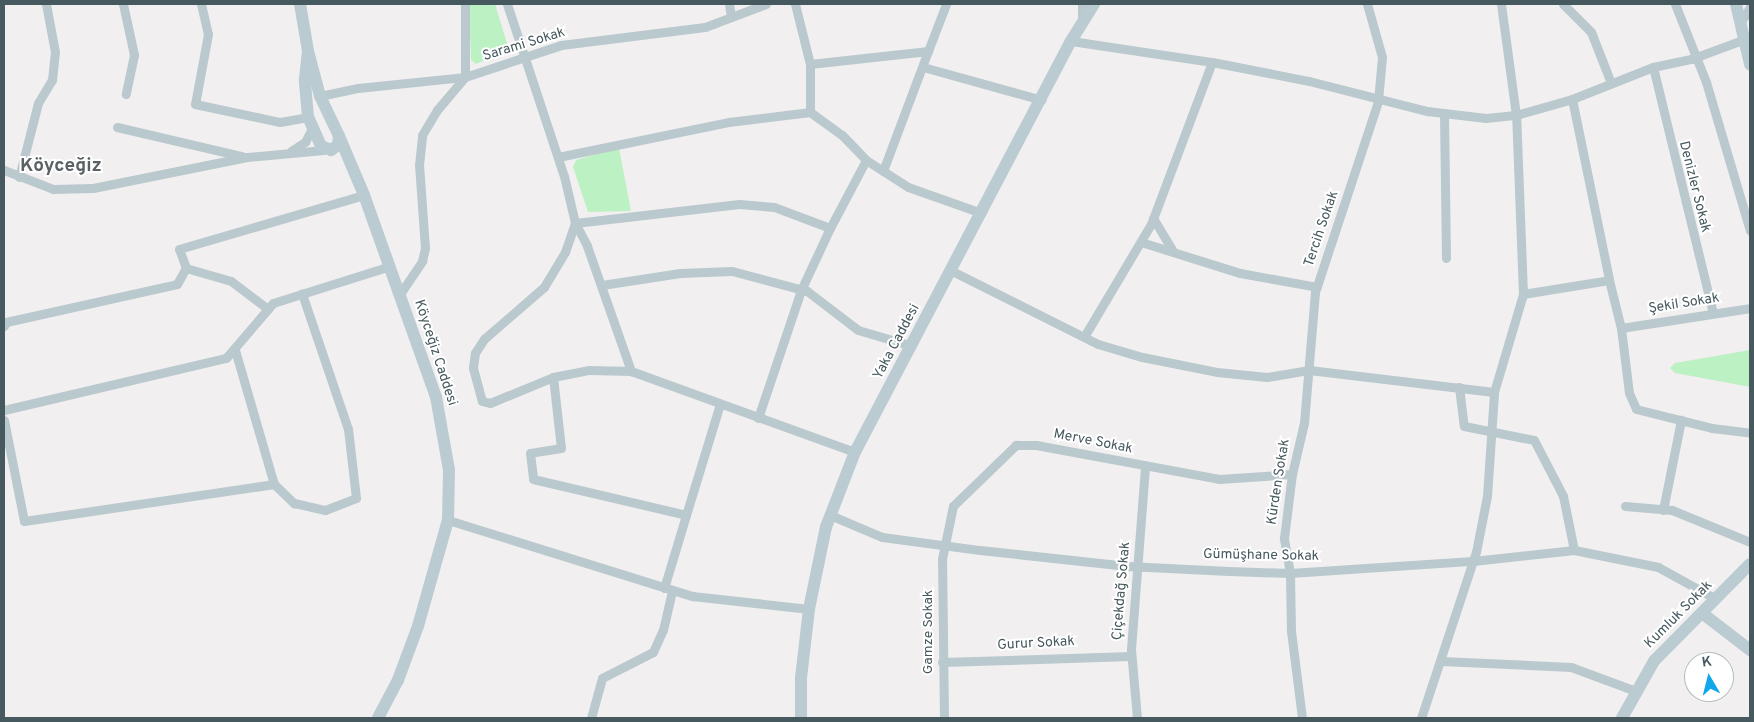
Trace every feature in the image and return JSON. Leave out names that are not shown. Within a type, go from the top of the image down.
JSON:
[{"type":"street","points":[[19,177],[38,103],[52,80],[56,52],[46,4]]},
{"type":"street","points":[[123,4],[134,55],[126,94]]},
{"type":"street","points":[[201,4],[208,34],[195,104],[280,122],[309,116]]},
{"type":"street","points":[[286,153],[305,142],[309,116],[309,97],[320,96],[308,51],[300,4]]},
{"type":"street","points":[[400,294],[422,261],[425,248],[419,165],[422,135],[437,110],[465,77],[465,4]]},
{"type":"street","points":[[506,4],[558,157],[574,223],[602,284],[631,371]]},
{"type":"street","points":[[730,4],[731,17]]},
{"type":"street","name":"Sarami Sokak","points":[[320,96],[346,90],[465,77],[561,45],[704,27],[766,4]]},
{"type":"street","points":[[795,4],[810,64],[810,112]]},
{"type":"street","points":[[883,171],[946,4]]},
{"type":"street","points":[[1081,27],[1082,4]]},
{"type":"street","name":"Yaka Caddesi","points":[[801,718],[801,678],[809,609],[830,515],[856,452],[1042,100],[1071,41],[1094,4]]},
{"type":"street","name":"Tercih Sokak","points":[[1309,370],[1316,286],[1378,101],[1382,57],[1367,4]]},
{"type":"street","points":[[1421,718],[1473,561],[1487,496],[1494,392],[1523,294],[1516,115],[1501,4]]},
{"type":"street","points":[[1563,4],[1591,32],[1611,83]]},
{"type":"street","points":[[1676,4],[1695,57],[1750,231]]},
{"type":"street","points":[[1736,4],[1750,64]]},
{"type":"street","points":[[1740,22],[1750,6]]},
{"type":"street","points":[[1071,41],[1212,62],[1309,80],[1378,101],[1444,114],[1486,118],[1516,115],[1572,99],[1652,67],[1695,57],[1745,39]]},
{"type":"street","points":[[308,51],[309,116],[326,150]]},
{"type":"street","points":[[810,64],[928,51]]},
{"type":"street","points":[[1084,337],[1141,242],[1153,218],[1212,62]]},
{"type":"street","points":[[922,67],[1042,100]]},
{"type":"street","name":"Denizler Sokak","points":[[1652,67],[1713,313]]},
{"type":"street","points":[[328,110],[334,98],[346,90]]},
{"type":"street","name":"Köyceğiz Caddesi","points":[[320,96],[328,110],[364,195],[436,397],[449,470],[448,520],[418,626],[398,680],[378,718]]},
{"type":"street","points":[[1572,99],[1609,280],[1621,328],[1629,394],[1636,409],[1750,433]]},
{"type":"street","points":[[558,157],[729,122],[810,112],[842,135],[866,160],[908,187],[982,213]]},
{"type":"street","points":[[1444,114],[1446,258]]},
{"type":"street","points":[[117,127],[247,157]]},
{"type":"street","points":[[4,170],[53,190],[93,188],[247,157],[326,150],[336,147],[339,136]]},
{"type":"street","name":"Köyceğiz Caddesi","points":[[326,150],[354,173]]},
{"type":"street","points":[[758,418],[801,290],[830,228],[866,160]]},
{"type":"street","points":[[4,326],[6,322],[177,284],[186,268],[179,249],[364,195]]},
{"type":"street","points":[[574,223],[739,204],[774,208],[830,228]]},
{"type":"street","points":[[1153,218],[1173,251]]},
{"type":"street","points":[[574,223],[565,252],[544,287],[484,339],[475,353],[473,368],[482,401],[490,403],[554,377],[589,370],[631,371],[856,452]]},
{"type":"street","points":[[1141,242],[1240,273],[1316,286]]},
{"type":"street","points":[[4,410],[226,358],[235,350],[273,303],[390,266]]},
{"type":"street","points":[[186,268],[231,282],[268,309]]},
{"type":"street","points":[[602,284],[680,273],[732,271],[801,290],[858,330],[912,346]]},
{"type":"street","points":[[952,271],[1084,337],[1142,357],[1217,372],[1266,376],[1309,370],[1494,392]]},
{"type":"street","points":[[1523,294],[1609,280]]},
{"type":"street","points":[[235,350],[274,484],[294,503],[325,510],[356,498],[348,429],[302,294]]},
{"type":"street","name":"Şekil Sokak","points":[[1621,328],[1750,308]]},
{"type":"street","name":"Kürden Sokak","points":[[1302,718],[1291,631],[1290,573],[1284,538],[1292,474],[1304,423],[1309,370]]},
{"type":"street","points":[[554,377],[561,448],[530,453],[533,479],[686,515]]},
{"type":"street","points":[[1459,387],[1464,426],[1534,440],[1563,496],[1574,550]]},
{"type":"street","points":[[591,718],[602,678],[653,652],[663,630],[668,589],[686,515],[720,404]]},
{"type":"street","points":[[4,420],[24,521],[274,484]]},
{"type":"street","points":[[1663,510],[1681,420]]},
{"type":"street","name":"Merve Sokak","points":[[944,545],[953,506],[1016,445],[1036,445],[1219,479],[1292,474]]},
{"type":"street","name":"Çiçekdağ Sokak","points":[[1137,718],[1131,656],[1146,466]]},
{"type":"street","points":[[1626,506],[1672,510],[1750,542]]},
{"type":"street","name":"Gümüşhane Sokak","points":[[830,515],[882,536],[1036,558],[1138,566],[1290,573],[1473,561],[1574,550],[1658,567],[1716,599]]},
{"type":"street","points":[[448,520],[692,596],[809,609]]},
{"type":"street","name":"Gamze Sokak","points":[[944,545],[942,662],[944,718]]},
{"type":"street","name":"Kumluk Sokak","points":[[1622,718],[1654,660],[1750,564]]},
{"type":"street","points":[[1702,613],[1750,650]]},
{"type":"street","name":"Gurur Sokak","points":[[942,662],[1131,656]]},
{"type":"street","points":[[1441,661],[1571,667],[1636,690]]},
{"type":"green space","points":[[469,4],[495,4],[509,50],[476,64],[471,60]]},
{"type":"green space","points":[[619,148],[631,211],[588,212],[573,167],[576,160]]},
{"type":"green space","points":[[1750,350],[1750,387],[1675,373],[1670,368],[1675,363]]},
{"type":"district","name":"Köyceğiz","points":[[61,167]]}]
